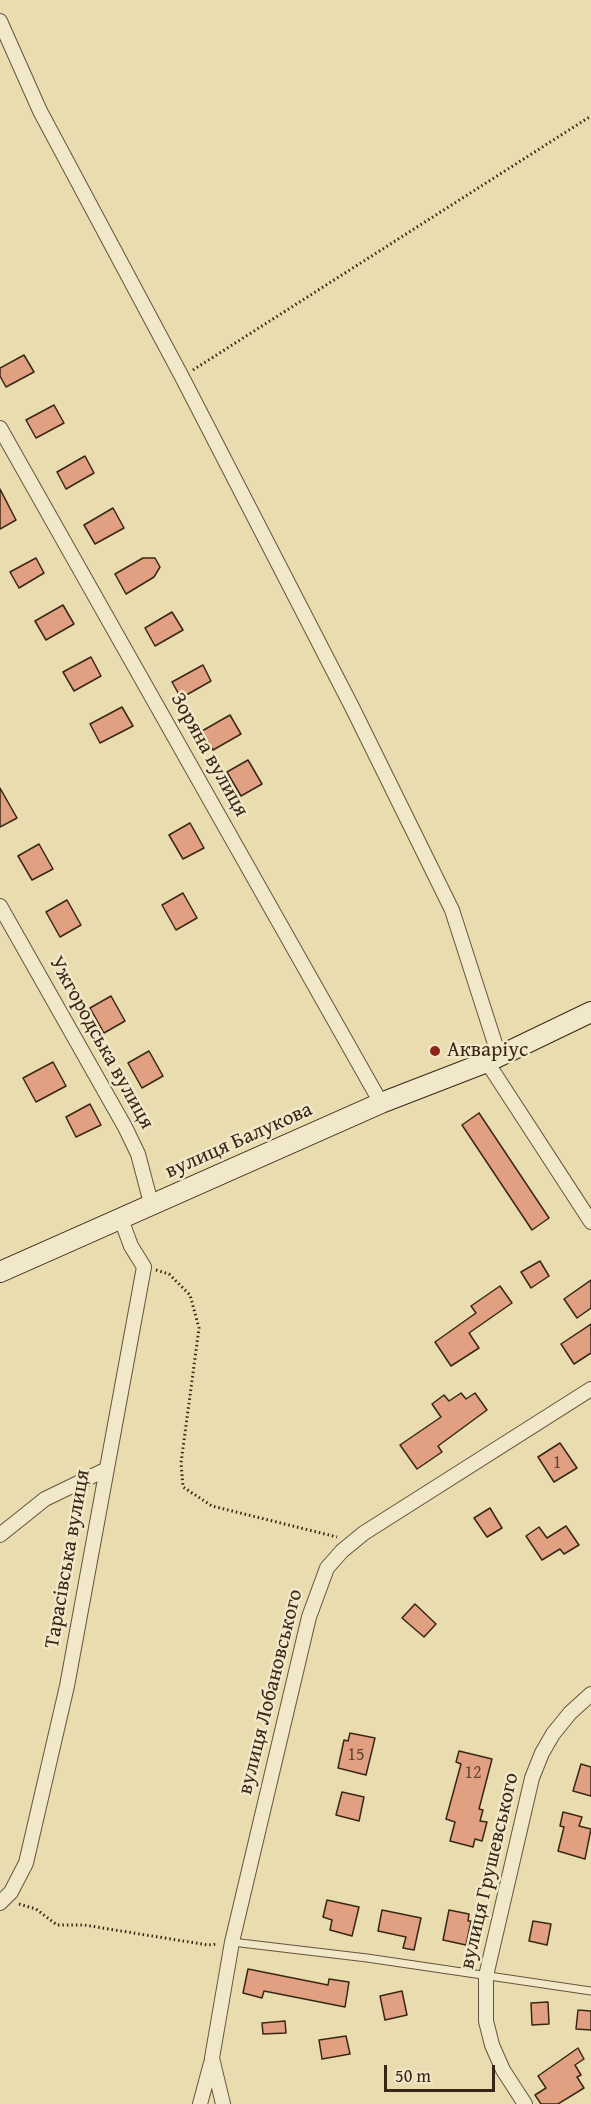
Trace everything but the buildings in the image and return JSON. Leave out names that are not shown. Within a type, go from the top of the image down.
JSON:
[{"type":"main road","name":"вулиця Балукова","points":[[0,1272],[152,1207],[381,1103],[493,1059],[591,1012]]},
{"type":"street","points":[[0,21],[40,111],[182,377],[347,696],[453,910],[493,1059],[591,1222]]},
{"type":"street","name":"Зоряна вулиця","points":[[0,428],[381,1103]]},
{"type":"street","name":"Ужгородська вулиця","points":[[0,906],[125,1127],[138,1154],[152,1207]]},
{"type":"street","points":[[121,1219],[131,1246],[144,1267]]},
{"type":"street","name":"Тарасівська вулиця","points":[[2,1901],[11,1892],[26,1863],[67,1686],[144,1267]]},
{"type":"street","name":"вулиця Лобановського","points":[[222,2104],[212,2058],[232,1942],[309,1617],[327,1568],[354,1541],[591,1389]]},
{"type":"street","points":[[0,1535],[45,1499],[105,1470]]},
{"type":"street","name":"вулиця Грушевського","points":[[525,2104],[503,2070],[492,2045],[486,2021],[486,1976],[532,1778],[542,1753],[554,1734],[570,1713],[591,1694]]},
{"type":"street","points":[[200,2104],[212,2058]]},
{"type":"lane","points":[[232,1942],[591,1991]]},
{"type":"path","points":[[182,377],[591,116]]},
{"type":"path","points":[[144,1267],[169,1274],[190,1295],[199,1328],[181,1463],[183,1487],[212,1506],[354,1541]]},
{"type":"path","points":[[2,1901],[36,1909],[57,1925],[84,1925],[208,1945],[232,1942]]},
{"type":"place","name":"Акваріус","points":[[435,1051]]}]
